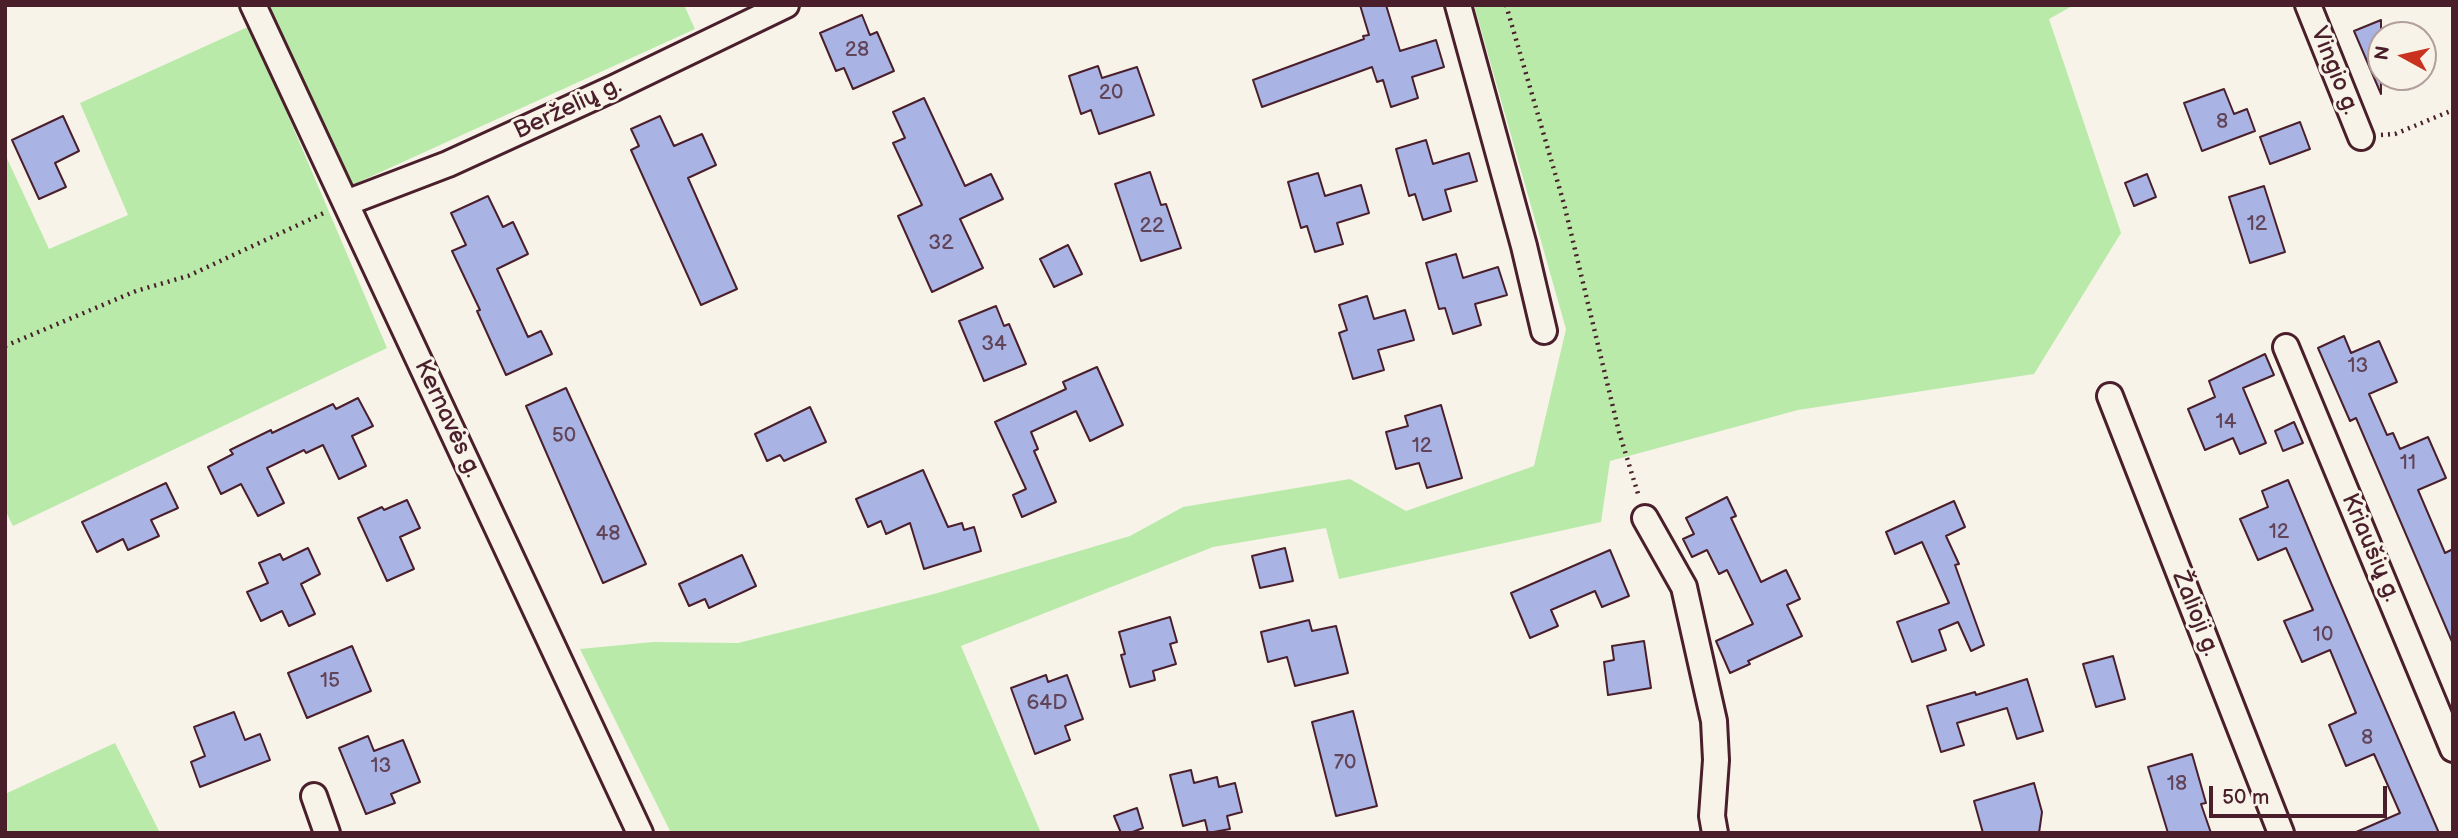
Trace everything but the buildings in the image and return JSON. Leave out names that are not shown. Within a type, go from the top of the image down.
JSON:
[{"type":"street","name":"Kernavės g.","points":[[253,5],[640,833]]},
{"type":"street","name":"Berželių g.","points":[[346,203],[448,164],[614,89],[786,5]]},
{"type":"street","points":[[1458,5],[1524,246],[1544,331]]},
{"type":"street","name":"Vingio g.","points":[[2308,5],[2361,137]]},
{"type":"street","name":"Kriaušių g.","points":[[2286,347],[2453,749]]},
{"type":"street","name":"Žalioji g.","points":[[2110,396],[2281,833]]},
{"type":"street","points":[[1645,518],[1684,587],[1714,721],[1716,760],[1712,816],[1715,833]]},
{"type":"street","points":[[314,796],[327,833]]},
{"type":"path","points":[[1506,5],[1564,204],[1619,432],[1645,518]]},
{"type":"path","points":[[2361,137],[2395,134],[2453,110]]},
{"type":"path","points":[[5,346],[136,291],[188,276],[346,203]]},
{"type":"green space","points":[[267,5],[684,5],[695,29],[350,186]]},
{"type":"green space","points":[[1474,5],[2074,5],[2049,19],[2121,233],[2034,374],[1798,410],[1610,461],[1601,522],[1339,579],[1326,528],[1213,547],[961,646],[1041,833],[671,833],[580,649],[653,642],[738,643],[934,594],[1130,536],[1183,507],[1350,479],[1406,511],[1534,466],[1566,329]]},
{"type":"green space","points":[[250,26],[387,348],[13,526],[5,510],[5,154],[49,249],[128,215],[80,103]]},
{"type":"green space","points":[[115,743],[160,833],[5,833],[5,794]]}]
